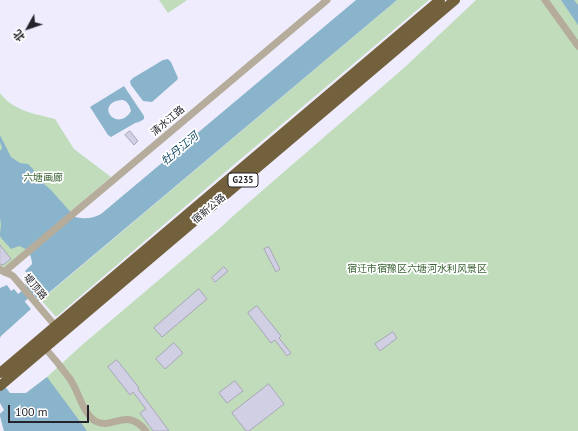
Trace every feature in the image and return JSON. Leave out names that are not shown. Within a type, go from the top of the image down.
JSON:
[{"type":"highway","name":"宿新公路","points":[[0,386],[28,356],[440,0]]},
{"type":"highway","name":"宿新公路","points":[[0,373],[28,356],[45,348],[455,0]]},
{"type":"street","name":"清水江路","points":[[2,271],[22,257],[79,209],[318,3],[327,0]]},
{"type":"street","points":[[545,0],[578,46]]},
{"type":"street","name":"堤顶路","points":[[2,271],[15,278],[52,322]]},
{"type":"street","points":[[45,348],[66,374],[81,404],[95,421],[104,424],[132,420],[137,422],[146,431]]},
{"type":"green space","points":[[159,0],[187,0],[168,13]]},
{"type":"green space","points":[[397,0],[429,0],[56,317],[41,300]]},
{"type":"green space","name":"宿迁市宿豫区六塘河水利风景区","points":[[476,0],[578,0],[578,431],[4,431],[0,414],[47,377],[82,345],[219,229],[405,67]]},
{"type":"green space","name":"六塘画廊","points":[[0,93],[11,104],[18,108],[55,119],[74,149],[111,177],[3,269],[0,265]]},
{"type":"water","points":[[356,0],[397,0],[39,301],[25,284],[31,279],[25,271],[32,264],[28,252],[19,246],[11,249],[0,236],[0,151],[2,148],[0,135],[11,157],[20,163],[28,164],[44,184],[75,217],[94,217],[101,214]]},
{"type":"water","points":[[561,0],[574,0],[578,5],[578,25]]},
{"type":"water","points":[[168,59],[171,62],[178,78],[177,80],[152,102],[143,101],[131,85],[130,81],[163,60]]},
{"type":"water","points":[[124,86],[144,116],[144,119],[111,137],[108,135],[90,107]],"holes":[[[116,101],[125,101],[130,107],[131,111],[127,116],[122,119],[111,116],[108,109],[110,105]]]},
{"type":"water","points":[[7,285],[11,291],[14,289],[31,309],[0,338],[0,288]]},
{"type":"water","points":[[47,377],[87,431],[4,431],[0,416],[4,410],[0,403],[0,380],[10,393],[26,393]]},
{"type":"building","points":[[130,131],[138,141],[134,145],[125,135]]},
{"type":"building","points":[[0,245],[11,259],[3,265],[0,264]]},
{"type":"building","points":[[269,247],[280,269],[276,272],[264,249]]},
{"type":"building","points":[[224,267],[228,271],[215,282],[212,278]]},
{"type":"building","points":[[199,289],[207,299],[162,337],[154,328]]},
{"type":"building","points":[[257,306],[281,336],[279,338],[291,353],[287,356],[275,340],[271,343],[248,313]]},
{"type":"building","points":[[393,332],[397,338],[380,351],[375,344]]},
{"type":"building","points":[[174,343],[183,353],[165,369],[156,359]]},
{"type":"building","points":[[117,360],[139,388],[138,389],[169,431],[153,431],[140,413],[146,409],[133,392],[130,395],[108,367]]},
{"type":"building","points":[[235,381],[243,391],[227,403],[219,393]]},
{"type":"building","points":[[269,384],[284,404],[249,431],[246,431],[232,413]]},
{"type":"waterway","name":"牡丹江河","points":[[0,316],[34,287]]}]
